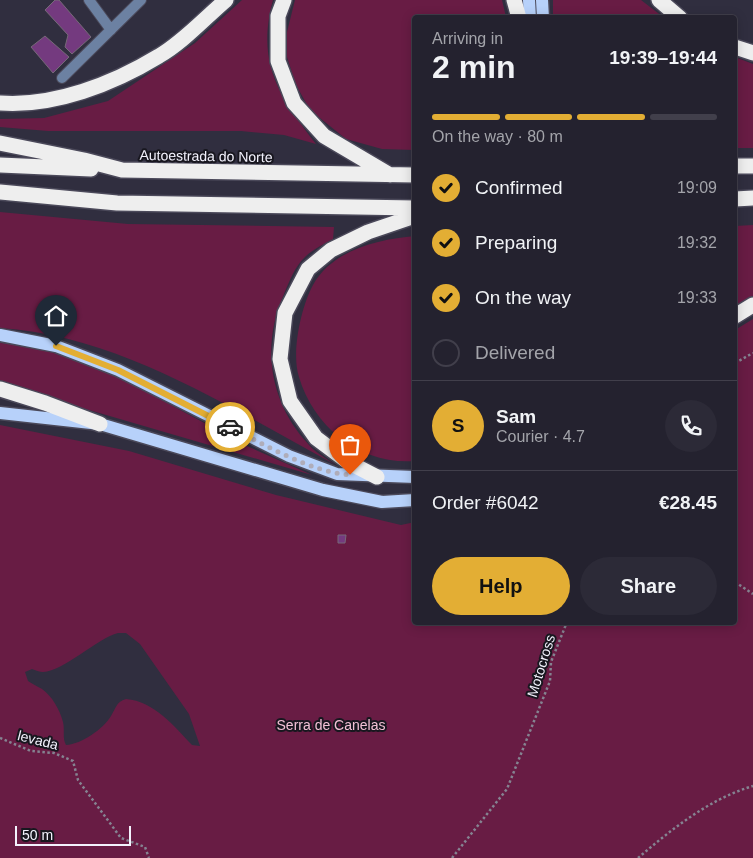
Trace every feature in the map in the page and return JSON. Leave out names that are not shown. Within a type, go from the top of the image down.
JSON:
[{"type":"highway","points":[[0,103],[17,104],[57,99],[96,86],[160,56],[226,0]]},
{"type":"highway","points":[[284,0],[278,16],[278,61],[294,103],[324,136],[391,176]]},
{"type":"highway","points":[[514,0],[518,15]]},
{"type":"highway","points":[[659,0],[676,15]]},
{"type":"highway","points":[[737,48],[753,53]]},
{"type":"highway","name":"Autoestrada do Norte","points":[[0,143],[84,160],[122,170],[412,175]]},
{"type":"highway","points":[[0,165],[122,170]]},
{"type":"highway","points":[[737,166],[753,166]]},
{"type":"highway","points":[[0,192],[117,203],[412,208]]},
{"type":"highway","points":[[737,199],[753,198]]},
{"type":"highway","points":[[377,477],[348,462],[316,438],[290,401],[280,360],[285,312],[308,269],[331,250],[368,232],[412,217]]},
{"type":"highway","points":[[737,315],[753,305]]},
{"type":"highway","points":[[0,389],[45,403],[100,424]]},
{"type":"main road","points":[[529,0],[530,15]]},
{"type":"main road","points":[[542,0],[543,15]]},
{"type":"main road","points":[[0,335],[56,346],[118,370],[288,456],[337,474],[412,477]]},
{"type":"main road","points":[[0,413],[100,424],[323,490],[382,502],[412,500]]},
{"type":"street","points":[[89,0],[111,30]]},
{"type":"street","points":[[62,78],[141,0]]},
{"type":"path","points":[[737,362],[753,353]]},
{"type":"path","points":[[737,583],[753,594]]},
{"type":"path","name":"Motocross","points":[[452,858],[507,789],[550,681],[551,662],[566,625]]},
{"type":"path","name":"levada","points":[[0,738],[31,751],[54,753],[73,761],[78,780],[121,838],[145,847],[149,858]]},
{"type":"path","points":[[638,858],[678,824],[737,791],[753,786]]},
{"type":"green space","points":[[242,0],[273,0],[268,22],[267,42],[269,61],[274,78],[291,110],[316,144],[284,135],[241,131],[48,131],[0,127],[0,119],[44,118],[108,101],[195,43]]},
{"type":"green space","points":[[295,0],[502,0],[506,15],[412,15],[412,150],[382,149],[346,139],[310,110],[296,85],[287,57],[287,32]]},
{"type":"green space","points":[[553,0],[641,0],[660,15],[553,15]]},
{"type":"green space","points":[[737,58],[753,64],[753,148],[737,148]]},
{"type":"green space","points":[[0,212],[128,224],[334,227],[333,239],[308,254],[293,274],[277,313],[271,353],[277,392],[295,429],[318,453],[336,465],[216,399],[132,360],[89,345],[45,334],[0,328]]},
{"type":"green space","points":[[753,225],[753,299],[737,309],[737,226]]},
{"type":"green space","points":[[412,236],[412,461],[395,461],[376,457],[342,440],[316,412],[306,395],[299,377],[296,356],[301,317],[313,285],[321,273],[332,263],[358,248]]},
{"type":"green space","name":"Serra de Canelas","points":[[753,319],[753,858],[0,858],[0,425],[129,451],[276,495],[401,525],[412,523],[412,625],[737,625],[737,329]],"holes":[[[118,633],[126,633],[140,644],[189,714],[200,746],[192,745],[171,723],[146,704],[126,699],[118,704],[111,716],[97,731],[79,742],[66,745],[63,722],[58,708],[46,692],[28,681],[25,672],[32,669],[43,672],[61,666],[101,641]]]},
{"type":"green space","points":[[0,343],[19,344],[71,354],[117,376],[249,447],[312,475],[0,384]]},
{"type":"building","points":[[55,0],[59,0],[91,37],[72,54],[65,47],[68,35],[45,10]]},
{"type":"building","points":[[45,36],[69,57],[53,73],[31,47]]},
{"type":"building","points":[[338,535],[346,535],[345,543],[338,543]]},
{"type":"way so far","points":[[230,427],[288,456],[337,474],[350,475]]},
{"type":"route","points":[[56,346],[118,370],[173,396],[230,427]]}]
